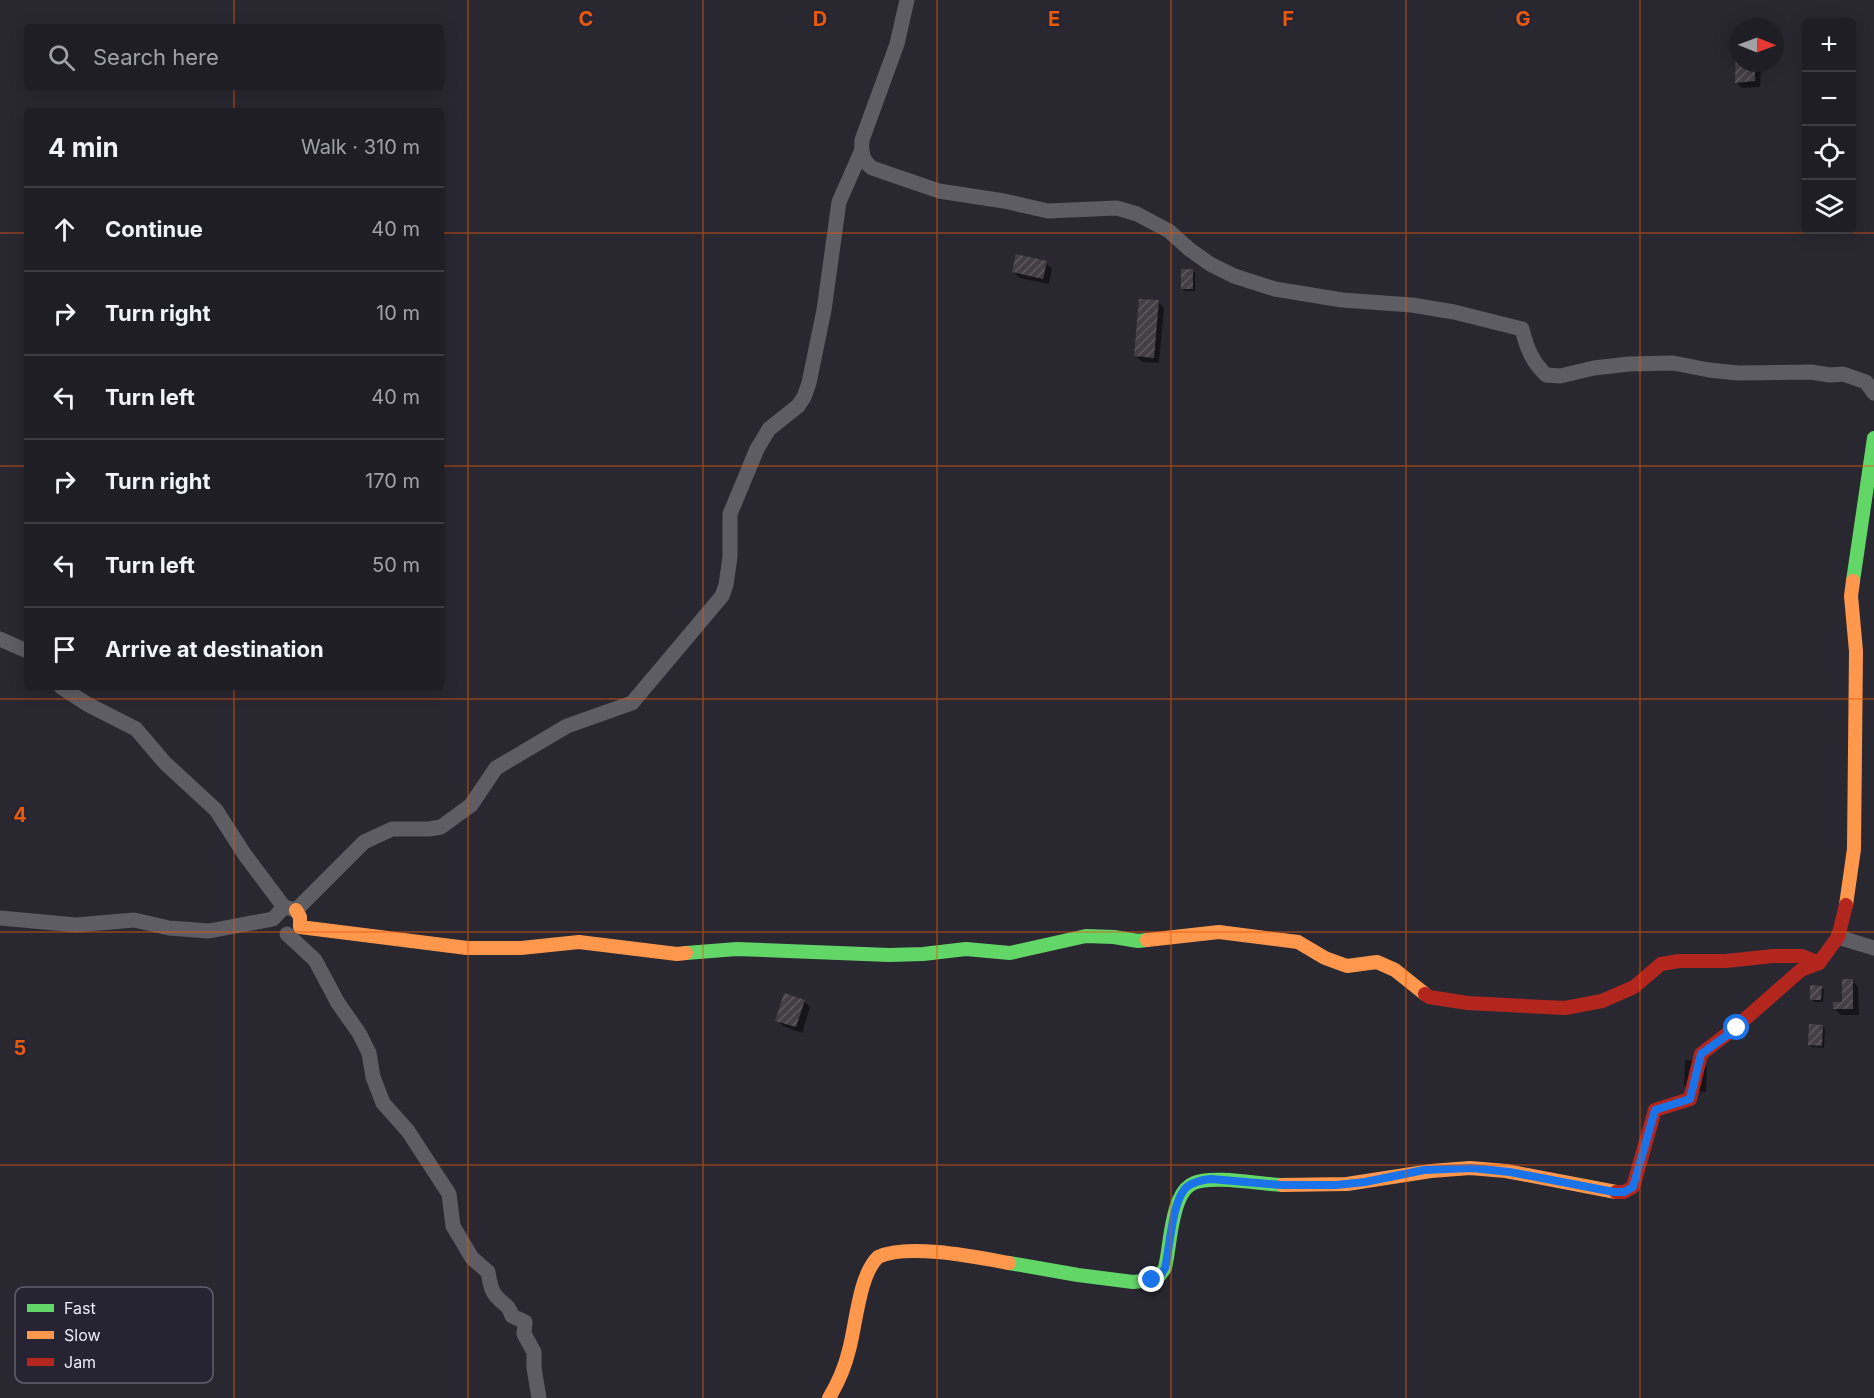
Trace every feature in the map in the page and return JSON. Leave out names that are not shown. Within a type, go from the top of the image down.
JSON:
[{"type":"street","points":[[0,918],[76,925],[134,920],[169,928],[209,931],[273,919],[290,908],[364,842],[392,829],[441,827],[471,805],[496,768],[567,726],[632,703],[722,596],[730,557],[730,514],[757,449],[769,429],[798,406],[804,397],[824,310],[839,202],[861,152],[862,140],[897,44],[907,0]]},
{"type":"street","points":[[861,152],[866,163],[872,168],[939,191],[984,197],[1048,211],[1117,208],[1137,214],[1169,231],[1210,264],[1234,276],[1275,290],[1342,300],[1412,305],[1454,312],[1522,329],[1533,363],[1546,375],[1560,376],[1594,368],[1629,364],[1674,363],[1738,373],[1843,374],[1866,382],[1874,393]]},
{"type":"street","points":[[829,1398],[844,1368],[871,1264],[888,1254],[901,1252],[951,1254],[1002,1261],[1061,1274],[1144,1281],[1160,1276],[1165,1268],[1176,1208],[1181,1195],[1187,1187],[1200,1180],[1281,1185],[1336,1185],[1365,1182],[1424,1170],[1472,1168],[1510,1172],[1601,1190],[1624,1192],[1633,1187],[1655,1110],[1690,1099],[1701,1054],[1737,1028],[1801,970],[1819,963],[1838,937],[1854,849],[1856,651],[1851,596],[1874,438]]},
{"type":"street","points":[[0,639],[24,650]]},
{"type":"street","points":[[66,690],[87,704],[136,729],[165,763],[216,810],[245,855],[300,917],[293,931]]},
{"type":"street","points":[[273,919],[274,924],[293,931],[467,948],[521,948],[579,942],[677,954],[737,949],[889,955],[966,949],[1010,953],[1060,944],[1086,936],[1138,941],[1219,932],[1298,942],[1325,958],[1347,966],[1377,962],[1395,970],[1429,997],[1468,1003],[1565,1008],[1602,1001],[1634,987],[1661,964],[1773,956],[1802,956],[1819,963]]},
{"type":"street","points":[[293,931],[315,960],[338,1003],[359,1033],[369,1053],[373,1077],[383,1103],[408,1131],[449,1194],[453,1226],[472,1258],[488,1272],[490,1286],[497,1298],[509,1307],[512,1316],[525,1322],[524,1334],[534,1352],[539,1398]]},
{"type":"street","points":[[1838,937],[1874,948]]},
{"type":"building","points":[[1735,72],[1755,72],[1755,81],[1735,83]]},
{"type":"building","points":[[1016,254],[1047,261],[1043,279],[1012,272]]},
{"type":"building","points":[[1181,269],[1193,269],[1193,289],[1181,289]]},
{"type":"building","points":[[1139,299],[1159,300],[1154,358],[1134,356]]},
{"type":"building","points":[[1842,979],[1853,979],[1853,1009],[1833,1009],[1833,1002],[1842,1002]]},
{"type":"building","points":[[1810,985],[1822,986],[1821,1000],[1810,1000]]},
{"type":"building","points":[[784,993],[805,1000],[796,1027],[775,1021]]},
{"type":"building","points":[[1809,1024],[1823,1025],[1822,1046],[1808,1045]]},
{"type":"traffic: fast","points":[[1853,581],[1874,438]]},
{"type":"traffic: fast","points":[[686,953],[737,949],[889,955],[966,949],[1010,953],[1086,936],[1147,940]]},
{"type":"traffic: fast","points":[[1009,1263],[1133,1282],[1152,1280],[1165,1268],[1176,1208],[1181,1195],[1189,1186],[1212,1180],[1282,1185]]},
{"type":"traffic: slow","points":[[1846,905],[1854,849],[1856,651],[1851,596],[1853,581]]},
{"type":"traffic: slow","points":[[296,910],[300,917],[300,927],[467,948],[521,948],[579,942],[677,954],[686,953]]},
{"type":"traffic: slow","points":[[1147,940],[1219,932],[1298,942],[1325,958],[1347,966],[1377,962],[1395,970],[1425,994]]},
{"type":"traffic: slow","points":[[1282,1185],[1347,1184],[1431,1171],[1470,1168],[1506,1171],[1616,1192]]},
{"type":"traffic: slow","points":[[829,1398],[841,1375],[847,1356],[866,1276],[878,1257],[891,1253],[923,1251],[1009,1263]]},
{"type":"traffic: jam","points":[[1616,1192],[1624,1192],[1633,1187],[1655,1110],[1690,1099],[1701,1054],[1736,1027],[1801,970],[1819,963],[1838,937],[1846,905]]},
{"type":"traffic: jam","points":[[1425,994],[1429,997],[1468,1003],[1565,1008],[1602,1001],[1634,987],[1661,964],[1773,956],[1802,956],[1819,963]]},
{"type":"route","points":[[1152,1280],[1160,1276],[1165,1268],[1176,1208],[1181,1195],[1187,1187],[1200,1180],[1281,1185],[1336,1185],[1365,1182],[1424,1170],[1472,1168],[1493,1169],[1601,1190],[1624,1192],[1633,1187],[1655,1110],[1690,1099],[1701,1054],[1737,1028]]}]
